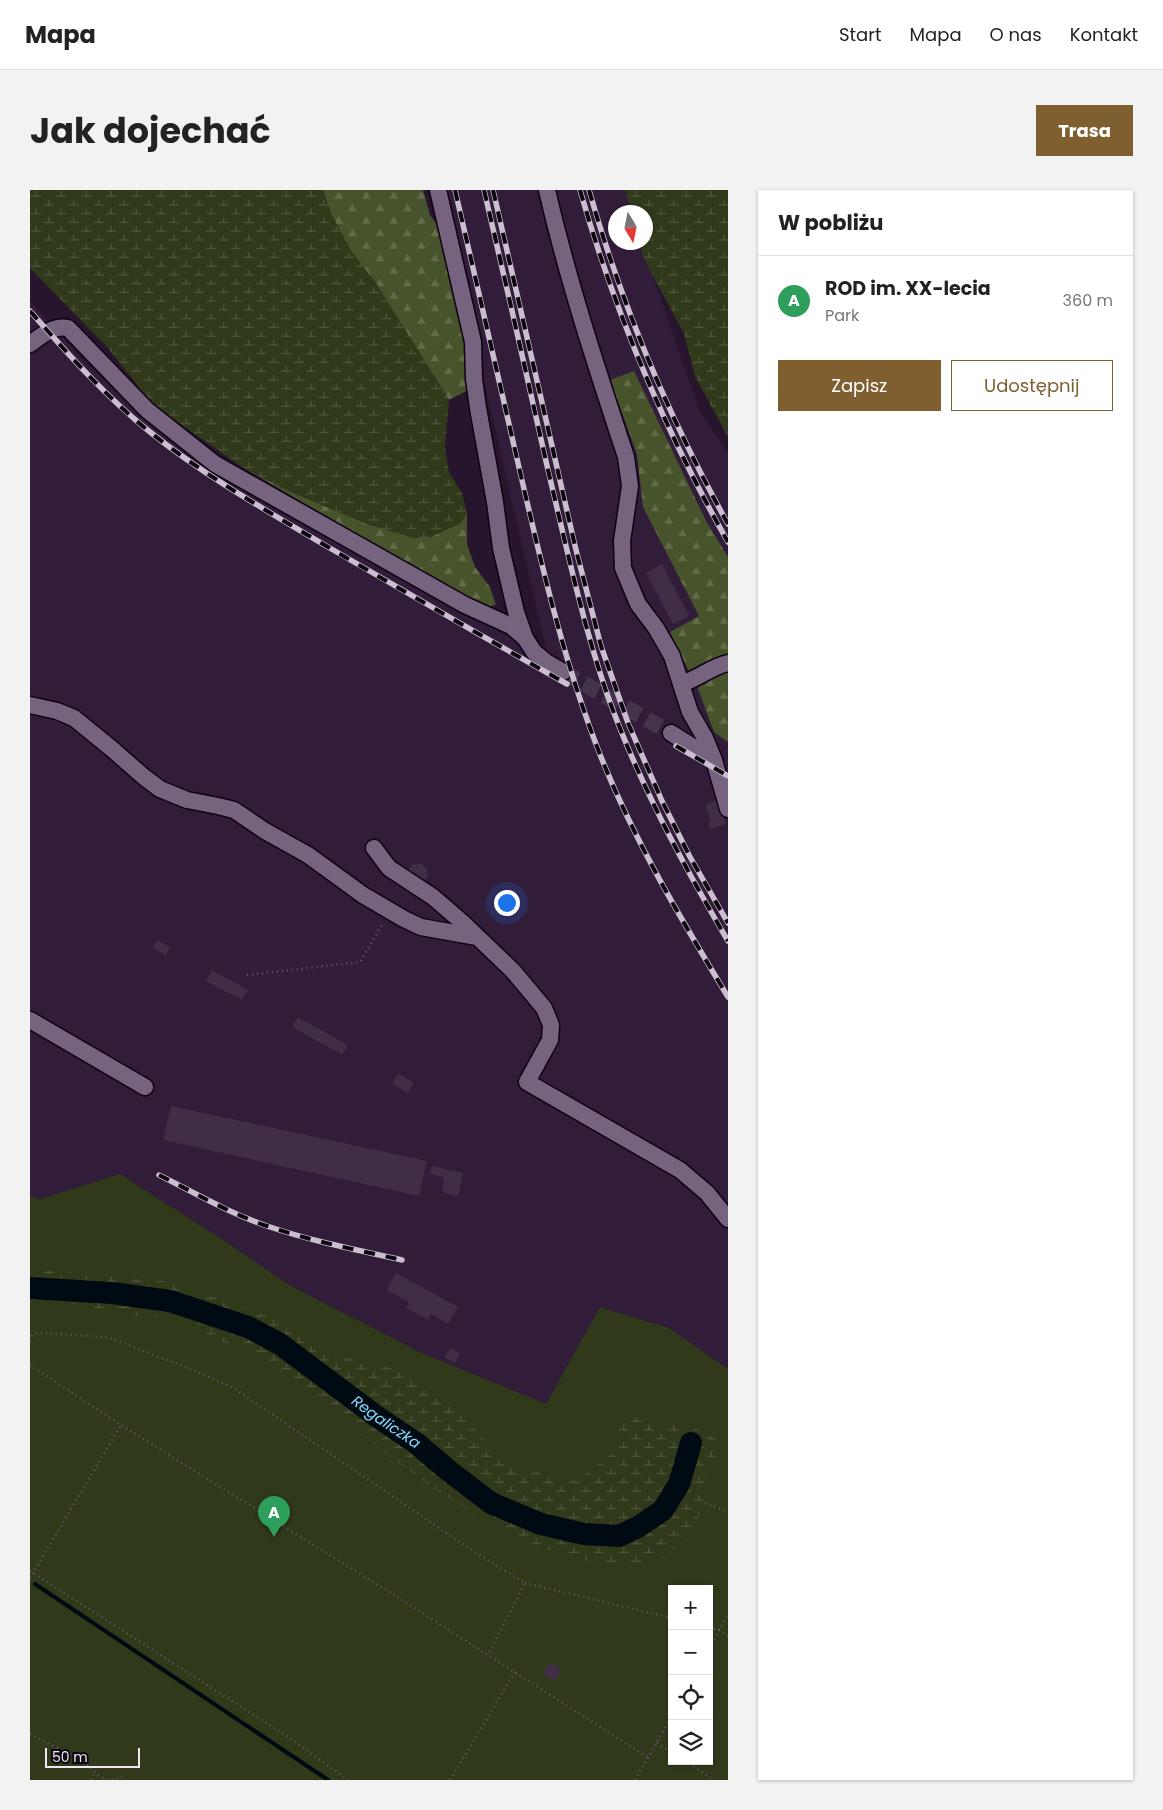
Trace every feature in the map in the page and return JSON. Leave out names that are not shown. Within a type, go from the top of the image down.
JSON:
[{"type":"lane","points":[[438,190],[473,342],[475,392],[494,494],[501,548],[516,612],[525,638]]},
{"type":"lane","points":[[547,190],[584,331],[626,457],[630,486],[622,541],[624,568],[638,604],[667,645],[690,712],[705,738],[714,760],[728,809]]},
{"type":"lane","points":[[30,344],[53,329],[58,327],[68,328],[147,410],[215,464],[464,605],[511,626],[525,638],[539,657],[564,672]]},
{"type":"lane","points":[[681,684],[699,677],[715,667],[728,663]]},
{"type":"lane","points":[[30,705],[57,711],[74,718],[112,748],[144,778],[160,789],[187,800],[234,810],[265,831],[308,855],[364,896],[390,911],[421,927],[477,937]]},
{"type":"lane","points":[[671,733],[714,760]]},
{"type":"lane","points":[[374,848],[389,868],[437,901],[477,937],[513,971],[544,1008],[550,1019],[550,1040],[528,1082],[680,1170],[707,1193],[728,1219]]},
{"type":"lane","points":[[30,1020],[145,1087]]},
{"type":"path","points":[[247,975],[360,962],[390,911]]},
{"type":"path","points":[[30,1341],[32,1336],[37,1333],[108,1337],[232,1387],[470,1549],[526,1583],[668,1617]]},
{"type":"path","points":[[30,1365],[121,1425],[647,1756]]},
{"type":"path","points":[[30,1578],[121,1425]]},
{"type":"path","points":[[705,1503],[728,1511]]},
{"type":"path","points":[[32,1572],[291,1739],[348,1780]]},
{"type":"path","points":[[488,1655],[526,1583]]},
{"type":"path","points":[[713,1641],[728,1614]]},
{"type":"path","points":[[713,1629],[719,1630],[728,1636]]},
{"type":"path","points":[[450,1780],[515,1672]]},
{"type":"path","points":[[635,1780],[647,1756],[670,1720]]},
{"type":"path","points":[[30,1734],[83,1761],[94,1774],[108,1780],[126,1777]]},
{"type":"path","points":[[657,1743],[668,1750]]},
{"type":"path","points":[[691,1765],[714,1780]]},
{"type":"path","points":[[91,1780],[94,1774]]},
{"type":"shaded area","points":[[440,190],[625,190],[629,205],[608,205],[608,250],[642,250],[644,259],[653,276],[700,412],[728,453],[728,1369],[669,1328],[600,1307],[546,1405],[420,1352],[291,1286],[120,1174],[40,1199],[30,1196],[30,301],[82,359],[124,399],[169,437],[394,574],[548,658]]},
{"type":"green space","points":[[30,190],[323,190],[331,214],[351,251],[375,282],[449,400],[445,447],[449,472],[462,493],[467,513],[461,523],[428,538],[413,538],[370,525],[289,491],[242,467],[153,405],[108,348],[30,268]]},
{"type":"green space","points":[[323,190],[423,190],[430,215],[438,226],[468,352],[470,389],[449,400],[375,282],[351,251],[331,214]]},
{"type":"green space","points":[[625,190],[728,190],[728,437],[695,376],[684,334],[644,259],[642,250],[653,250],[653,205],[629,205]]},
{"type":"green space","points":[[634,371],[707,523],[728,557],[728,742],[714,732],[700,694],[670,632],[699,616],[643,507],[637,454],[610,380]]},
{"type":"green space","points":[[242,467],[289,491],[370,525],[428,538],[460,523],[467,513],[467,544],[475,567],[490,587],[496,605],[482,607]]},
{"type":"green space","points":[[120,1174],[291,1286],[420,1352],[546,1404],[600,1307],[669,1328],[728,1369],[728,1780],[30,1780],[30,1196],[40,1199]]},
{"type":"green space","points":[[30,1269],[171,1282],[283,1321],[331,1360],[360,1357],[399,1371],[455,1409],[503,1458],[565,1484],[586,1474],[613,1453],[618,1426],[628,1415],[660,1425],[688,1425],[721,1441],[717,1461],[710,1459],[704,1496],[696,1527],[682,1543],[658,1560],[643,1562],[593,1562],[542,1548],[490,1523],[438,1490],[251,1354],[206,1336],[207,1327],[163,1311],[155,1319],[42,1298],[30,1304]]},
{"type":"building","points":[[662,564],[689,616],[673,624],[646,573]]},
{"type":"building","points":[[717,800],[726,824],[711,829],[709,823],[711,821],[705,805]]},
{"type":"building","points":[[419,862],[428,870],[426,873],[429,875],[423,883],[407,871],[414,863],[417,865]]},
{"type":"building","points":[[157,940],[170,947],[166,955],[153,948]]},
{"type":"building","points":[[212,970],[248,990],[242,1000],[206,981]]},
{"type":"building","points":[[298,1017],[348,1045],[342,1055],[292,1027]]},
{"type":"building","points":[[398,1073],[414,1083],[408,1093],[392,1084]]},
{"type":"building","points":[[171,1106],[427,1161],[419,1196],[163,1140]]},
{"type":"building","points":[[432,1166],[463,1173],[458,1196],[442,1192],[443,1177],[430,1174]]},
{"type":"building","points":[[396,1273],[458,1307],[448,1324],[431,1314],[428,1320],[406,1308],[409,1302],[387,1290]]},
{"type":"building","points":[[450,1348],[460,1353],[455,1363],[445,1358]]},
{"type":"building","points":[[549,1663],[561,1669],[555,1681],[543,1674]]},
{"type":"waterway","name":"Regaliczka","points":[[30,1288],[112,1293],[170,1301],[248,1327],[280,1344],[376,1416],[416,1443],[491,1503],[541,1524],[584,1534],[619,1536],[638,1527],[663,1510],[679,1484],[691,1443]]},
{"type":"waterway","points":[[35,1584],[328,1780]]},
{"type":"tunnel","points":[[563,672],[671,733]]},
{"type":"railway","points":[[455,190],[538,547],[576,688],[614,789],[644,850],[728,997]]},
{"type":"railway","points":[[484,190],[568,555],[582,611],[607,694],[632,758],[677,851],[728,941]]},
{"type":"railway","points":[[493,190],[576,550],[601,646],[628,723],[662,801],[690,857],[728,923]]},
{"type":"railway","points":[[580,190],[609,281],[644,371],[683,457],[728,542]]},
{"type":"railway","points":[[589,190],[616,276],[649,361],[686,443],[728,524]]},
{"type":"railway","points":[[30,311],[102,389],[150,432],[192,463],[305,534],[567,684]]},
{"type":"railway","points":[[676,746],[728,776]]},
{"type":"railway","points":[[159,1175],[226,1209],[267,1226],[317,1241],[402,1260]]},
{"type":"place","name":"ROD im. XX-lecia","points":[[274,1537]]}]
